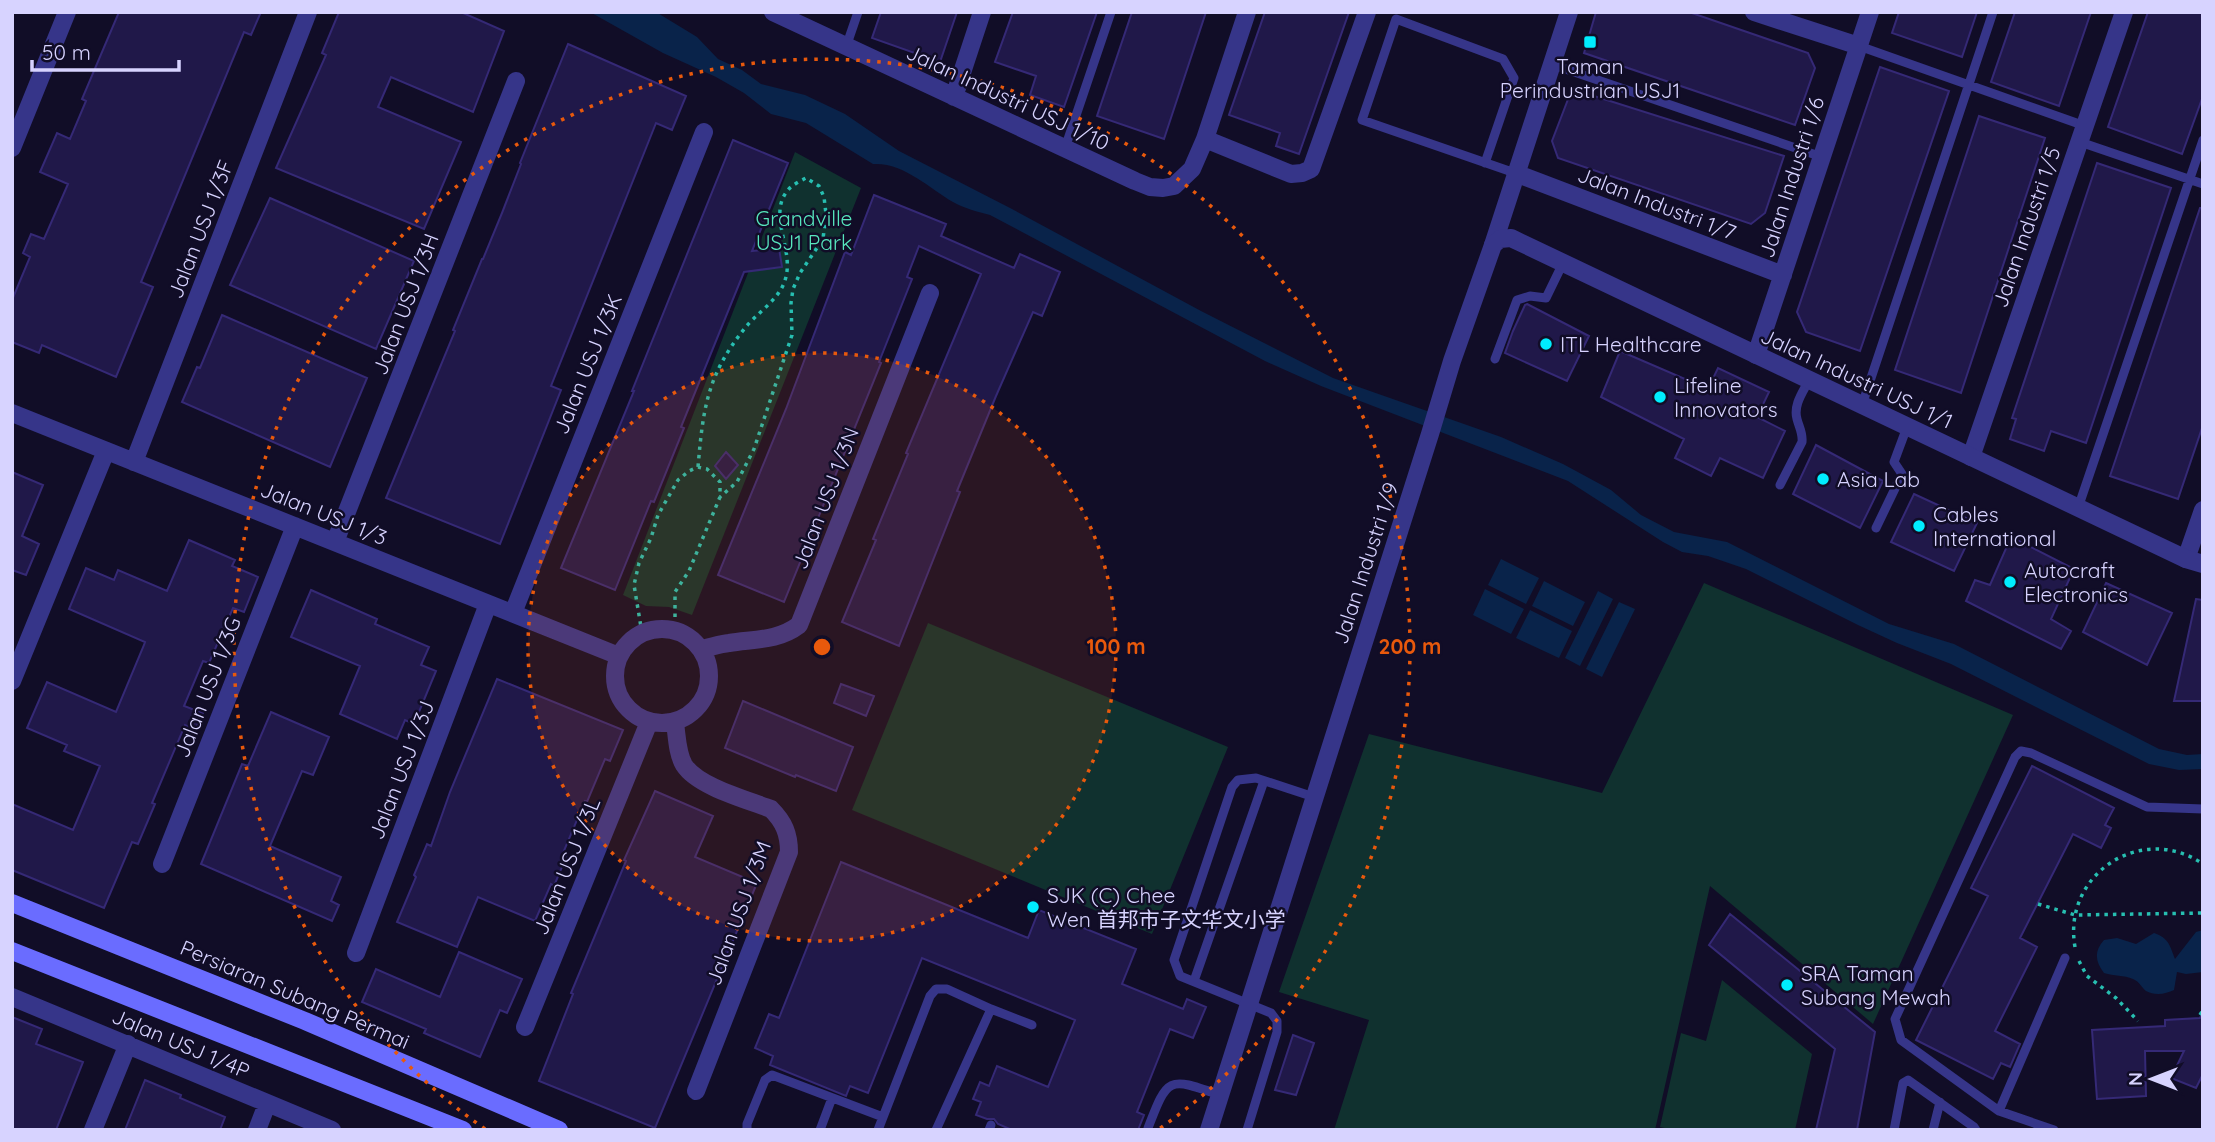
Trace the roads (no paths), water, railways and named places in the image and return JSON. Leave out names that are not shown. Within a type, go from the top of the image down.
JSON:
[{"type":"main road","name":"Persiaran Subang Permai","points":[[12,903],[305,1021],[559,1130]]},
{"type":"main road","points":[[12,951],[463,1130]]},
{"type":"street","points":[[12,148],[67,12]]},
{"type":"street","name":"Jalan USJ 1/3F","points":[[134,462],[308,12]]},
{"type":"street","name":"Jalan Industri USJ 1/10","points":[[774,12],[1150,187],[1174,186],[1192,169],[1205,139]]},
{"type":"street","points":[[954,97],[982,12]]},
{"type":"street","points":[[1247,12],[1205,139],[1291,174],[1311,169],[1367,12]]},
{"type":"street","name":"Jalan Industri 1/9","points":[[1209,1130],[1438,408],[1569,12]]},
{"type":"street","points":[[1754,12],[1859,46]]},
{"type":"street","name":"Jalan Industri 1/6","points":[[1756,355],[1870,12]]},
{"type":"street","name":"Jalan Industri 1/5","points":[[1971,457],[2124,12]]},
{"type":"street","name":"Jalan USJ 1/3H","points":[[335,542],[516,82]]},
{"type":"street","name":"Jalan USJ 1/3K","points":[[513,613],[704,132]]},
{"type":"street","name":"Jalan Industri 1/7","points":[[1515,173],[1783,275]]},
{"type":"street","name":"Jalan Industri USJ 1/1","points":[[1493,245],[1500,239],[1511,238],[2194,562]]},
{"type":"street","name":"Jalan USJ 1/3N","points":[[701,649],[776,638],[799,625],[930,293]]},
{"type":"street","name":"Jalan USJ 1/3","points":[[12,413],[619,656]]},
{"type":"street","points":[[12,681],[106,451]]},
{"type":"street","points":[[2194,562],[2203,510]]},
{"type":"street","name":"Jalan USJ 1/3G","points":[[162,864],[295,526]]},
{"type":"street","name":"Jalan USJ 1/3J","points":[[356,953],[488,604]]},
{"type":"street","points":[[658,628],[675,630],[690,637],[701,649],[709,666],[709,684],[703,701],[691,714],[675,723],[649,722],[634,715],[622,703],[616,688],[615,671],[619,656],[628,642],[642,633],[658,628]]},
{"type":"street","name":"Jalan USJ 1/3L","points":[[525,1027],[649,722]]},
{"type":"street","name":"Jalan USJ 1/3M","points":[[675,723],[678,750],[684,764],[694,776],[771,809],[779,817],[789,841],[789,852],[696,1091]]},
{"type":"street","name":"Jalan USJ 1/4P","points":[[12,997],[332,1130]]},
{"type":"street","points":[[93,1130],[128,1044]]},
{"type":"street","points":[[257,1130],[267,1104]]},
{"type":"lane","points":[[846,47],[858,12]]},
{"type":"lane","points":[[1065,148],[1111,12]]},
{"type":"lane","points":[[1862,405],[1993,12]]},
{"type":"lane","points":[[1485,163],[1514,78],[1503,59],[1396,19],[1362,120],[1485,163],[1515,173]]},
{"type":"lane","points":[[1859,46],[1968,84],[2203,184]]},
{"type":"lane","points":[[1551,64],[1822,157]]},
{"type":"lane","points":[[2078,508],[2203,140]]},
{"type":"lane","points":[[1495,359],[1517,300],[1530,296],[1546,298],[1563,263]]},
{"type":"lane","points":[[1780,485],[1802,442],[1796,408],[1809,380]]},
{"type":"lane","points":[[1876,528],[1902,474],[1894,462],[1907,427]]},
{"type":"lane","points":[[2054,1130],[1999,1111],[1901,1040],[1895,1019],[2015,757],[2021,751],[2031,753],[2147,807],[2203,809]]},
{"type":"lane","points":[[1247,1130],[1277,1032],[1277,1021],[1272,1013],[1180,975],[1174,960],[1232,787],[1238,780],[1246,778],[1264,781],[1314,797]]},
{"type":"lane","points":[[1194,981],[1264,781]]},
{"type":"lane","points":[[1999,1111],[2064,958]]},
{"type":"lane","points":[[877,1130],[930,996],[936,989],[947,989],[1032,1025]]},
{"type":"lane","points":[[936,1130],[992,1009]]},
{"type":"lane","points":[[747,1130],[765,1080],[772,1075],[883,1117]]},
{"type":"lane","points":[[1894,1130],[1905,1080],[1940,1102],[1976,1130]]},
{"type":"lane","points":[[1148,1128],[1161,1094],[1168,1087],[1179,1083],[1220,1095]]},
{"type":"lane","points":[[820,1130],[832,1098]]},
{"type":"lane","points":[[1933,1130],[1940,1102]]},
{"type":"water","points":[[590,12],[656,12],[697,37],[718,59],[742,70],[761,84],[805,95],[845,114],[899,151],[1333,378],[1501,437],[1563,464],[1611,490],[1641,515],[1674,532],[1727,542],[1889,624],[1954,644],[2159,749],[2187,755],[2203,754],[2203,769],[2179,770],[2149,764],[1951,664],[1858,625],[1746,569],[1708,556],[1682,552],[1568,481],[1321,386],[1265,361],[990,215],[953,202],[905,171],[884,164],[873,164],[806,123],[771,114],[744,93],[716,77],[663,53]]},
{"type":"water","points":[[1501,559],[1539,578],[1526,604],[1488,585]]},
{"type":"water","points":[[1544,581],[1585,602],[1573,626],[1532,606]]},
{"type":"water","points":[[1485,589],[1524,609],[1511,634],[1473,615]]},
{"type":"water","points":[[1598,591],[1613,599],[1580,666],[1565,658]]},
{"type":"water","points":[[1619,602],[1635,609],[1602,677],[1586,669]]},
{"type":"water","points":[[1530,610],[1572,631],[1559,658],[1516,638]]},
{"type":"water","points":[[2203,930],[2203,972],[2177,972],[2174,990],[2168,993],[2149,993],[2133,979],[2104,973],[2097,960],[2097,952],[2104,940],[2117,938],[2136,944],[2154,933],[2166,940],[2175,959],[2196,932]]},
{"type":"place","name":"Taman Perindustrian USJ1","points":[[1590,42]]},
{"type":"place","name":"ITL Healthcare","points":[[1546,344]]},
{"type":"place","name":"Lifeline Innovators","points":[[1660,397]]},
{"type":"place","name":"Asia Lab","points":[[1823,479]]},
{"type":"place","name":"Cables International","points":[[1919,526]]},
{"type":"place","name":"Autocraft Electronics","points":[[2010,582]]},
{"type":"place","name":"SJK (C) Chee Wen 首邦市子文华文小学","points":[[1033,907]]},
{"type":"place","name":"SRA Taman Subang Mewah","points":[[1787,985]]},
{"type":"park label","name":"Grandville USJ1 Park","points":[[804,230]]}]
